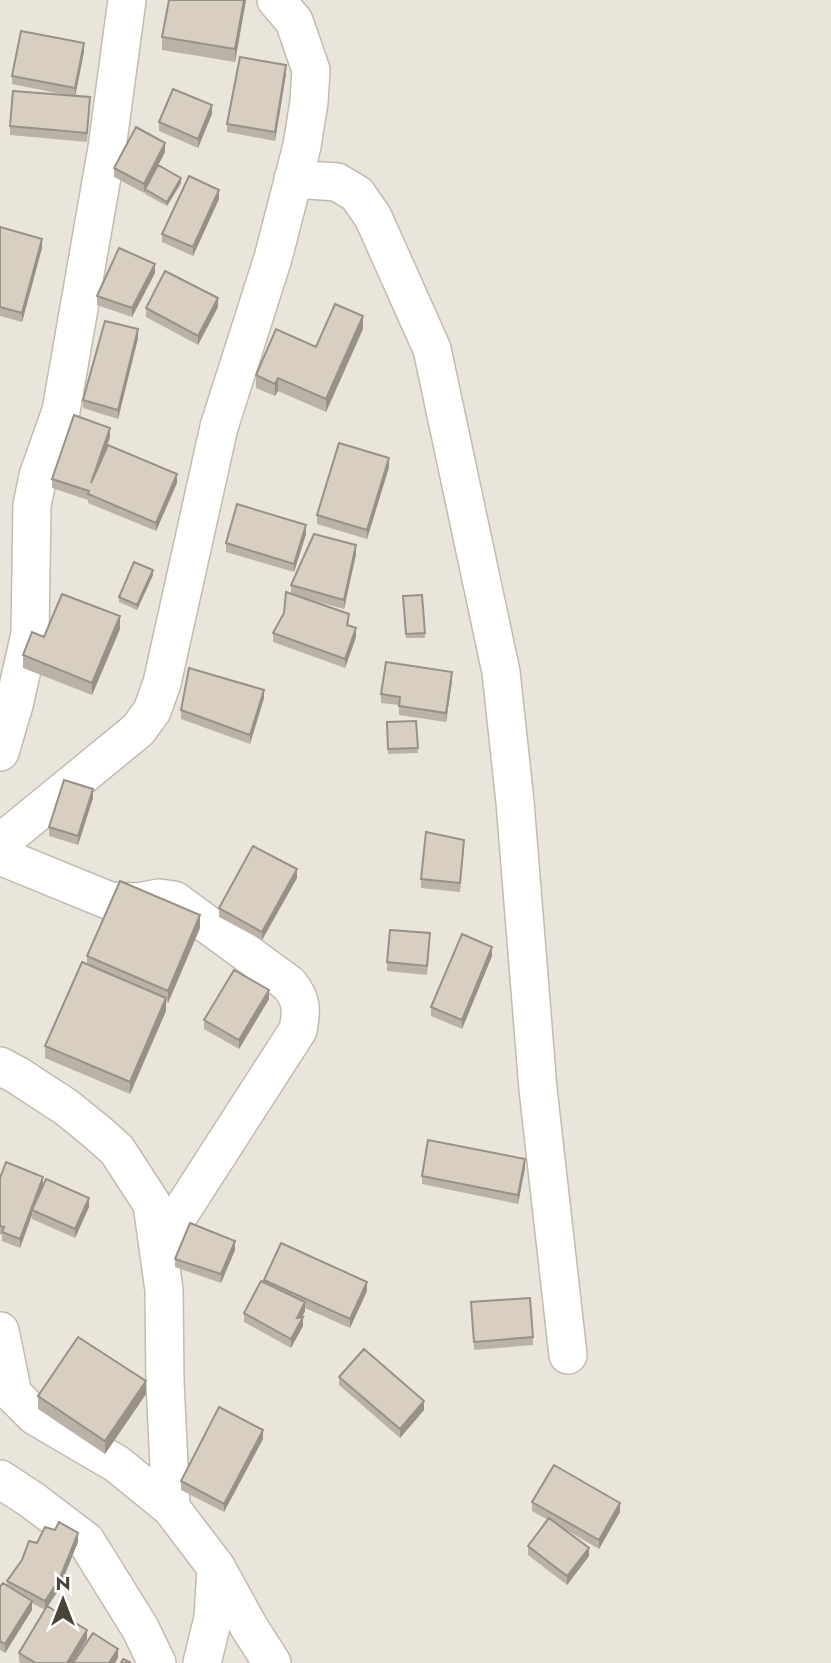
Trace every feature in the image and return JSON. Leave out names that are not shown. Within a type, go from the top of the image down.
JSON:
[{"type":"street","points":[[0,752],[30,634],[32,505],[38,476],[61,411],[107,148],[127,0]]},
{"type":"street","points":[[0,843],[138,730],[152,711],[162,683],[219,427],[273,258],[303,135],[311,70],[295,21],[276,0]]},
{"type":"street","points":[[293,179],[337,182],[357,194],[373,217],[432,349],[501,672],[516,816],[538,1089],[568,1354]]},
{"type":"street","points":[[0,856],[110,901],[139,902],[159,898],[174,900],[289,984],[298,995],[303,1008],[298,1030],[159,1246]]},
{"type":"street","points":[[0,1066],[18,1074],[66,1107],[117,1150],[152,1204],[164,1290],[171,1508]]},
{"type":"street","points":[[0,1331],[13,1395],[35,1416],[117,1464],[171,1508],[216,1567],[272,1663]]},
{"type":"street","points":[[0,1479],[86,1541],[140,1628],[157,1663]]},
{"type":"street","points":[[202,1663],[213,1618],[216,1567]]},
{"type":"shaded area","points":[[0,0],[831,0],[831,1663],[0,1663]]},
{"type":"building","points":[[169,0],[244,0],[235,49],[162,37]]},
{"type":"building","points":[[21,31],[84,43],[75,88],[12,76]]},
{"type":"building","points":[[240,57],[286,65],[275,132],[227,124]]},
{"type":"building","points":[[173,89],[212,105],[198,139],[159,122]]},
{"type":"building","points":[[13,91],[90,97],[87,133],[10,126]]},
{"type":"building","points":[[136,127],[165,143],[144,184],[114,168]]},
{"type":"building","points":[[158,165],[181,178],[167,202],[145,189]]},
{"type":"building","points":[[189,176],[219,190],[193,247],[162,234]]},
{"type":"building","points":[[0,227],[42,239],[22,313],[0,307]]},
{"type":"building","points":[[119,248],[155,264],[132,308],[97,296]]},
{"type":"building","points":[[165,271],[218,298],[198,336],[146,308]]},
{"type":"building","points":[[335,304],[363,316],[326,399],[278,378],[275,384],[256,375],[276,329],[316,347]]},
{"type":"building","points":[[105,321],[138,329],[118,410],[83,400]]},
{"type":"building","points":[[74,415],[110,428],[91,483],[108,445],[177,474],[156,523],[88,494],[89,491],[52,479]]},
{"type":"building","points":[[339,443],[389,458],[367,530],[317,515]]},
{"type":"building","points":[[237,504],[306,525],[294,564],[226,543]]},
{"type":"building","points":[[314,534],[356,545],[344,600],[291,585]]},
{"type":"building","points":[[134,562],[153,570],[137,605],[119,597]]},
{"type":"building","points":[[286,592],[349,614],[347,625],[356,628],[345,659],[273,633],[284,613]]},
{"type":"building","points":[[62,594],[120,616],[92,683],[23,655],[32,632],[44,637]]},
{"type":"building","points":[[422,595],[425,633],[406,634],[403,596]]},
{"type":"building","points":[[386,662],[452,672],[446,713],[399,706],[400,697],[381,694]]},
{"type":"building","points":[[189,668],[264,690],[250,735],[181,710]]},
{"type":"building","points":[[416,721],[418,748],[388,749],[387,722]]},
{"type":"building","points":[[64,780],[93,789],[78,836],[49,827]]},
{"type":"building","points":[[426,832],[464,840],[460,883],[421,879]]},
{"type":"building","points":[[253,846],[297,869],[262,932],[219,908]]},
{"type":"building","points":[[120,881],[200,915],[168,991],[87,956]]},
{"type":"building","points":[[390,930],[430,933],[427,966],[387,962]]},
{"type":"building","points":[[462,934],[492,947],[462,1020],[431,1007]]},
{"type":"building","points":[[82,962],[166,998],[130,1082],[45,1046]]},
{"type":"building","points":[[234,970],[269,990],[239,1040],[204,1020]]},
{"type":"building","points":[[428,1140],[525,1159],[518,1195],[422,1176]]},
{"type":"building","points":[[6,1162],[43,1177],[20,1239],[2,1232],[4,1227],[0,1226],[0,1178]]},
{"type":"building","points":[[46,1179],[89,1198],[75,1229],[32,1210]]},
{"type":"building","points":[[190,1223],[235,1241],[221,1274],[175,1259]]},
{"type":"building","points":[[281,1243],[367,1282],[350,1319],[264,1280]]},
{"type":"building","points":[[261,1281],[305,1302],[297,1318],[303,1317],[291,1339],[244,1313]]},
{"type":"building","points":[[530,1298],[533,1337],[474,1342],[471,1302]]},
{"type":"building","points":[[78,1337],[146,1381],[105,1441],[38,1396]]},
{"type":"building","points":[[364,1349],[424,1401],[400,1429],[339,1377]]},
{"type":"building","points":[[219,1407],[263,1430],[224,1504],[181,1481]]},
{"type":"building","points":[[554,1465],[620,1503],[599,1540],[532,1502]]},
{"type":"building","points":[[549,1518],[589,1548],[567,1576],[528,1546]]},
{"type":"building","points":[[59,1522],[78,1533],[59,1580],[45,1601],[7,1581],[22,1560],[29,1541],[37,1543],[45,1527],[55,1530]]},
{"type":"building","points":[[3,1583],[32,1601],[5,1644],[0,1641],[0,1587]]},
{"type":"building","points":[[47,1606],[87,1630],[67,1663],[36,1663],[19,1653]]},
{"type":"building","points":[[93,1633],[118,1649],[109,1663],[73,1663]]}]
